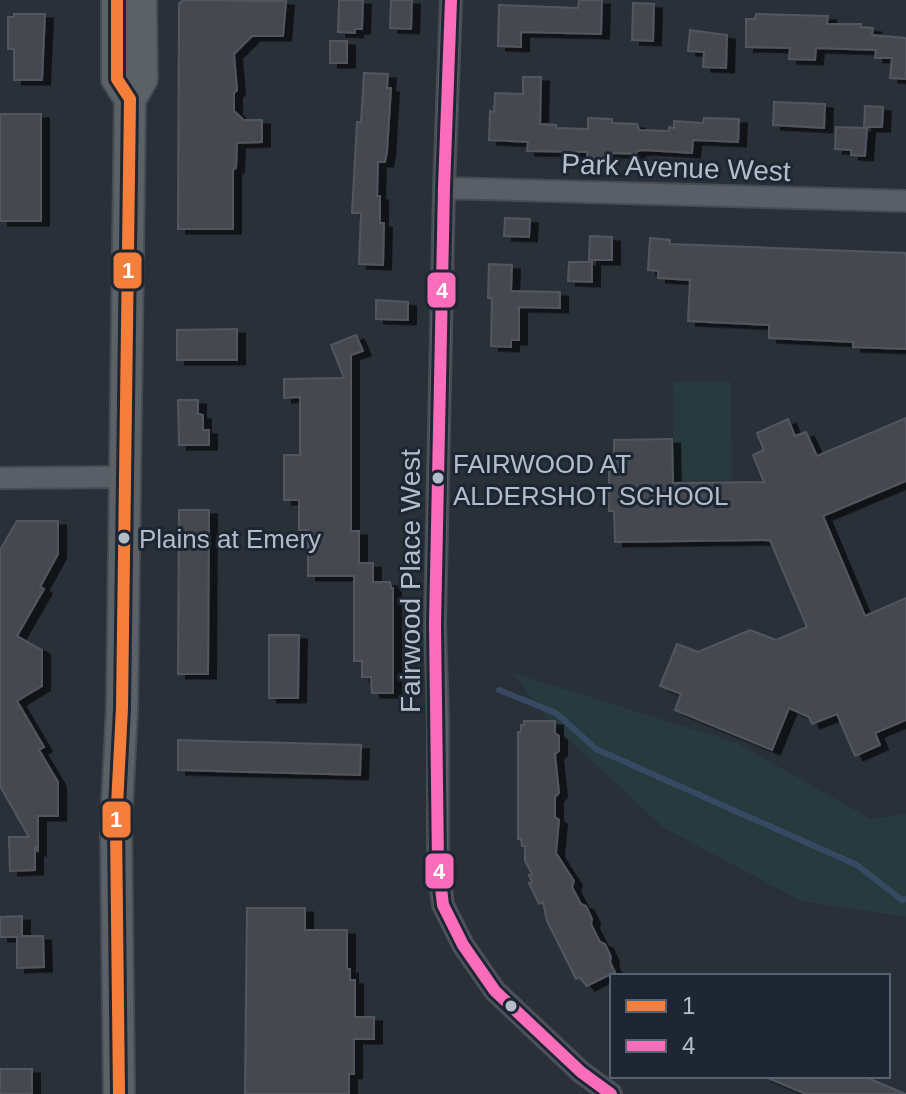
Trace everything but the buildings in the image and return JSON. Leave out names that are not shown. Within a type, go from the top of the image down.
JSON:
[{"type":"main road","points":[[117,0],[117,79],[130,99]]},
{"type":"main road","points":[[119,1094],[116,825],[122,708],[130,99],[142,79],[141,0]]},
{"type":"street","name":"Fairwood Place West","points":[[451,0],[435,624],[438,862],[443,905],[463,945],[495,991],[581,1072],[611,1094]]},
{"type":"street","name":"Park Avenue West","points":[[444,188],[906,201]]},
{"type":"street","points":[[0,478],[126,477]]},
{"type":"green space","points":[[673,382],[731,382],[732,480],[674,481]]},
{"type":"green space","points":[[513,673],[737,743],[871,819],[906,814],[906,917],[801,901],[664,828],[547,719]]},
{"type":"waterway","points":[[499,690],[556,713],[596,749],[857,865],[902,900],[906,899]]},
{"type":"transit line","name":"1","points":[[117,0],[117,79],[130,99],[122,708],[116,825],[119,1094]]},
{"type":"transit line","name":"4","points":[[451,0],[435,624],[438,862],[443,905],[463,945],[495,991],[581,1072],[611,1094]]},
{"type":"place","name":"FAIRWOOD AT ALDERSHOT SCHOOL","points":[[438,478]]},
{"type":"place","name":"Plains at Emery","points":[[124,538]]}]
